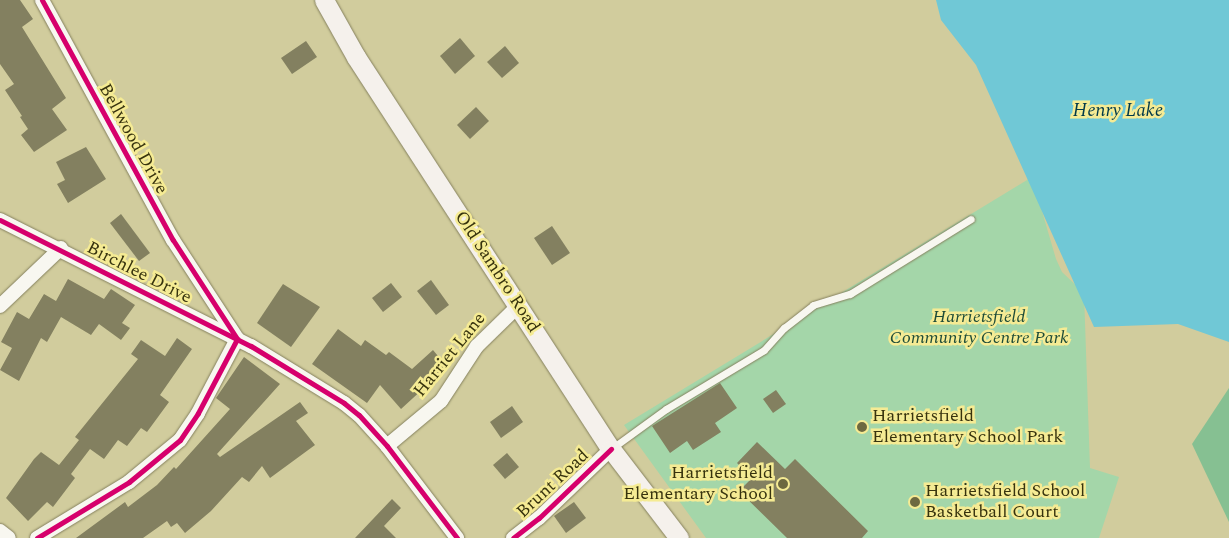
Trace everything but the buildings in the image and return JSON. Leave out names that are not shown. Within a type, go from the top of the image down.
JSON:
[{"type":"main road","name":"Old Sambro Road","points":[[324,0],[356,57],[611,449],[679,538]]},
{"type":"street","name":"Bellwood Drive","points":[[42,0],[173,240],[237,339]]},
{"type":"street","name":"Birchlee Drive","points":[[0,220],[62,248],[237,339],[344,403],[360,415],[387,446],[457,538]]},
{"type":"street","points":[[0,306],[62,248]]},
{"type":"street","name":"Harriet Lane","points":[[387,446],[441,401],[477,346],[519,306]]},
{"type":"street","points":[[37,538],[129,482],[180,440],[198,413],[237,339]]},
{"type":"street","name":"Brunt Road","points":[[513,538],[539,518],[611,449]]},
{"type":"street","points":[[0,531],[9,538]]},
{"type":"lane","points":[[611,449],[666,409],[764,350],[784,328],[813,305],[850,294],[971,219]]},
{"type":"green space","name":"Harrietsfield Community Centre Park","points":[[1032,177],[1056,259],[1062,272],[1084,293],[1090,468],[1119,477],[1099,538],[706,538],[624,425]]},
{"type":"green space","points":[[1229,388],[1229,522],[1192,444]]},
{"type":"water","name":"Henry Lake","points":[[936,0],[1229,0],[1229,342],[1178,324],[1094,327],[976,65],[941,20]]},
{"type":"cycle path","points":[[42,0],[173,240],[236,337]]},
{"type":"cycle path","points":[[0,220],[251,346],[344,403],[359,415],[387,446],[457,538]]},
{"type":"cycle path","points":[[37,538],[129,482],[180,440],[198,413],[237,339]]},
{"type":"cycle path","points":[[513,538],[539,518],[611,449]]},
{"type":"place","name":"Harrietsfield Elementary School Park","points":[[862,427]]},
{"type":"place","name":"Harrietsfield Elementary School","points":[[783,484]]},
{"type":"place","name":"Harrietsfield School Basketball Court","points":[[915,502]]}]
